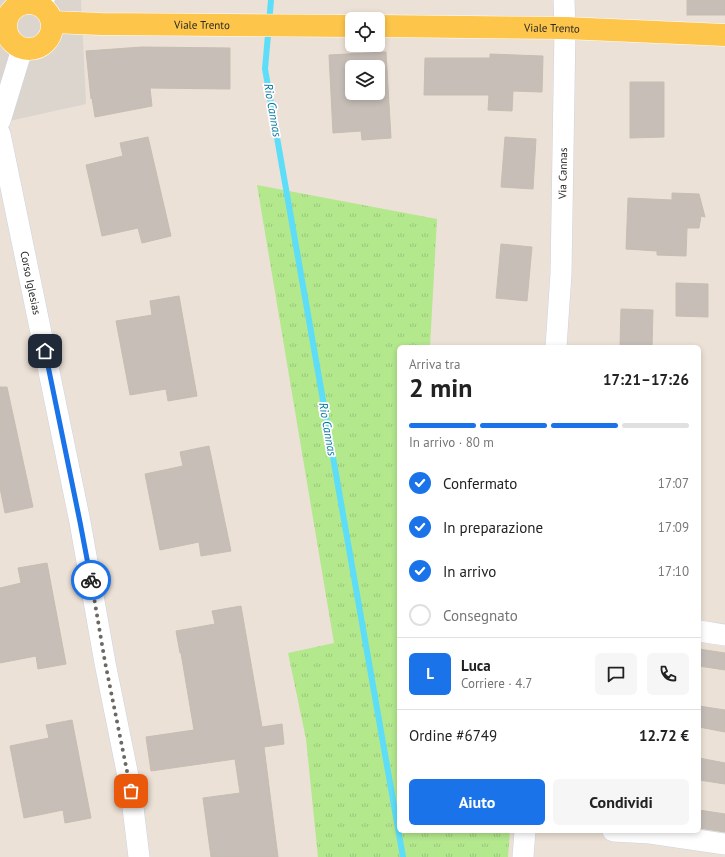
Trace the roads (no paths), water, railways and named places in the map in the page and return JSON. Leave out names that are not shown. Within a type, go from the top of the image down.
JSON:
[{"type":"main road","points":[[29,3],[36,4],[46,10],[52,30],[50,37],[44,44],[38,48],[30,50],[22,49],[9,40],[3,25],[16,7],[29,3]]},
{"type":"main road","name":"Viale Trento","points":[[46,10],[101,24],[345,26]]},
{"type":"main road","name":"Viale Trento","points":[[385,26],[565,28],[725,35]]},
{"type":"street","name":"Via Cannas","points":[[556,345],[561,274],[565,28],[564,0]]},
{"type":"street","points":[[0,120],[22,49]]},
{"type":"street","name":"Corso Iglesias","points":[[0,134],[80,522],[105,662],[131,791],[139,857]]},
{"type":"street","points":[[701,631],[725,634]]},
{"type":"street","points":[[523,857],[525,833]]},
{"type":"street","points":[[650,833],[725,844]]},
{"type":"waterway","name":"Rio Cannas","points":[[271,0],[265,69],[397,823]]},
{"type":"waterway","name":"Rio Cannas","points":[[399,833],[403,857]]}]
